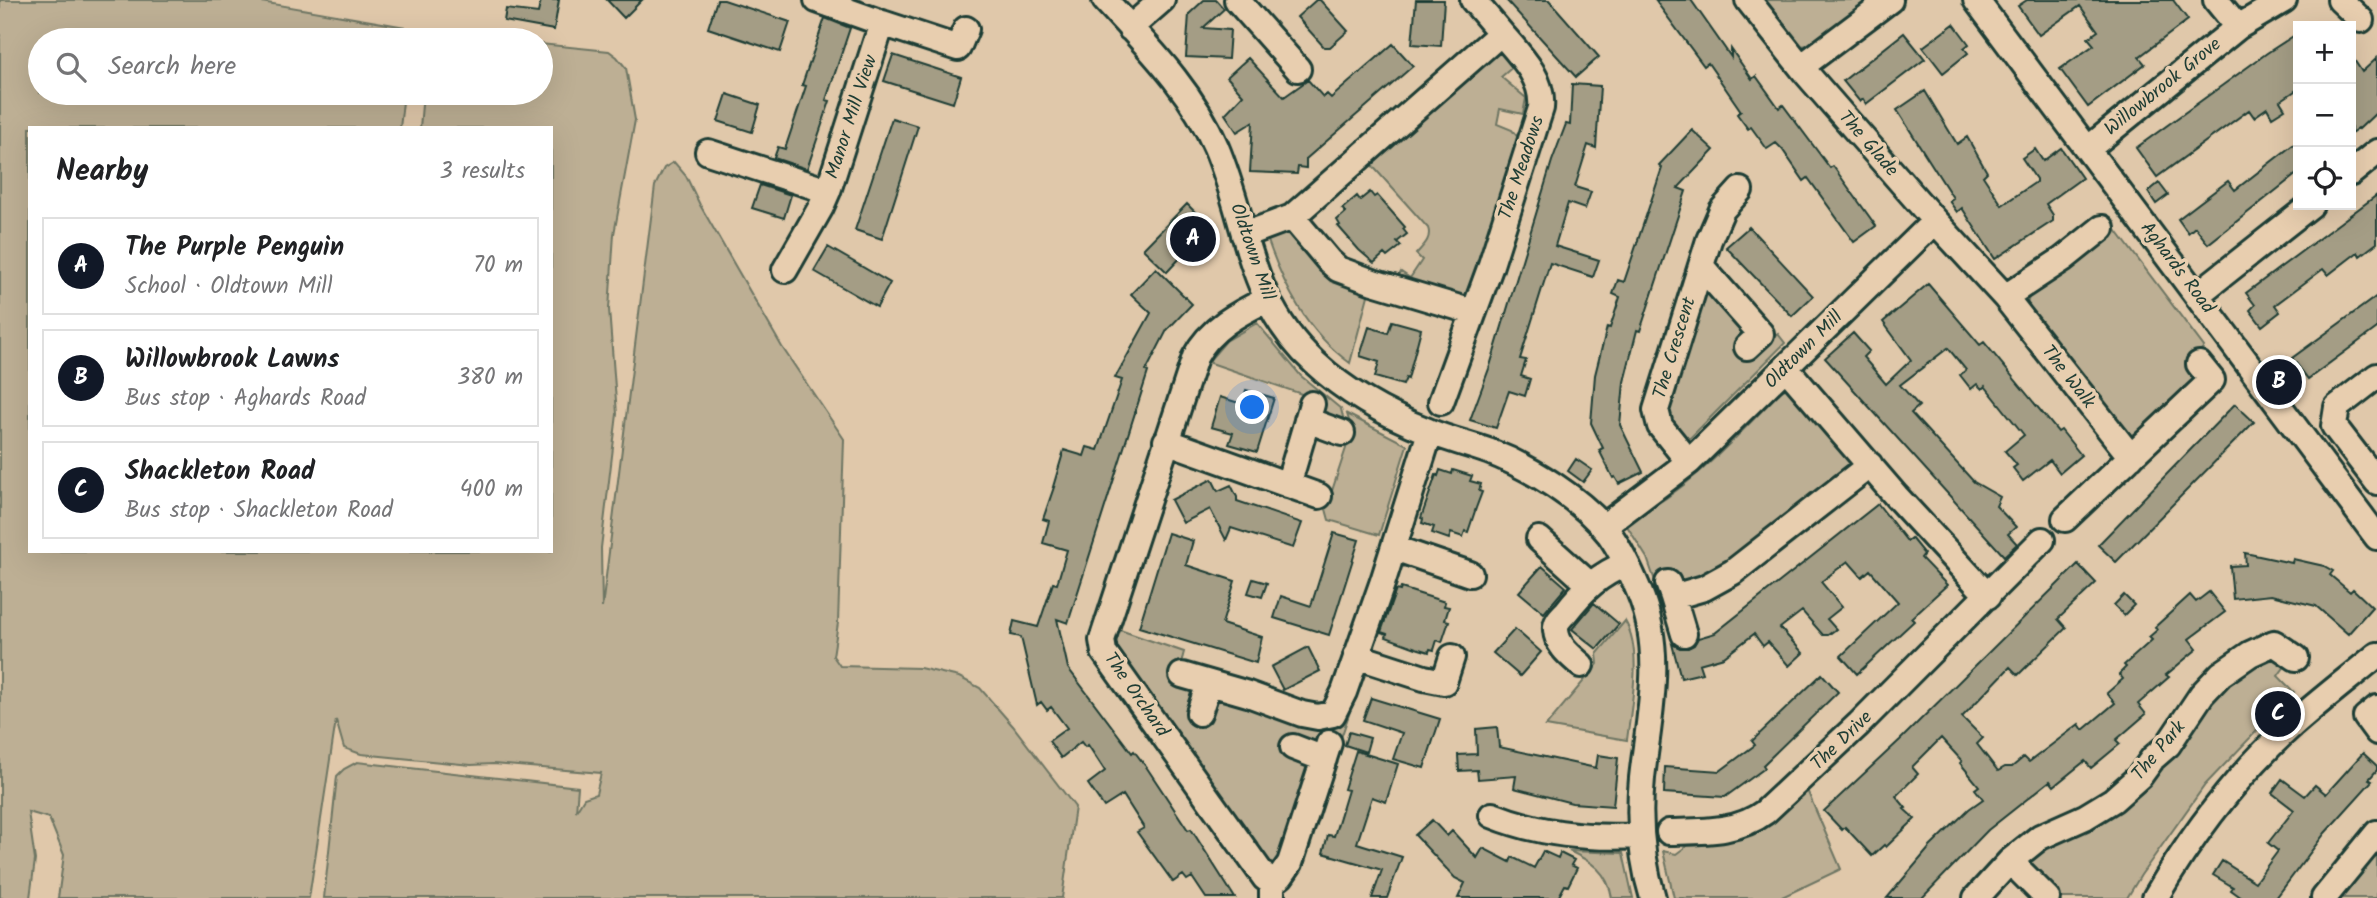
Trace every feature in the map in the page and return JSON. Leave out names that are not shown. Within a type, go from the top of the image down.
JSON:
[{"type":"street","points":[[817,0],[958,48],[966,29]]},
{"type":"street","name":"Oldtown Mill","points":[[1105,0],[1180,86],[1204,122],[1225,170],[1255,274],[1266,300],[1284,329],[1321,369],[1369,403],[1430,432],[1487,451],[1530,472],[1569,496],[1603,527],[1614,541],[1647,615],[1653,641],[1653,689],[1642,776],[1640,835],[1653,898]]},
{"type":"street","points":[[1130,28],[1163,0]]},
{"type":"street","points":[[1237,0],[1298,69]]},
{"type":"street","name":"The Meadows","points":[[1441,402],[1490,268],[1542,98],[1533,74],[1473,0]]},
{"type":"street","name":"The Glade","points":[[1748,0],[1801,67],[1935,221]]},
{"type":"street","points":[[1801,67],[1890,0]]},
{"type":"street","name":"Aghards Road","points":[[1976,0],[2377,537]]},
{"type":"street","name":"Willowbrook Grove","points":[[2216,0],[2238,27]]},
{"type":"street","name":"Willowbrook Grove","points":[[2088,148],[2238,27],[2284,0]]},
{"type":"street","points":[[2340,0],[2361,20]]},
{"type":"street","name":"Manor Mill View","points":[[785,270],[828,191],[882,23]]},
{"type":"street","points":[[1244,235],[1292,217],[1501,33]]},
{"type":"street","points":[[708,152],[828,191]]},
{"type":"street","points":[[2356,169],[2377,152]]},
{"type":"street","name":"The Crescent","points":[[1689,462],[1660,426],[1656,410],[1709,240],[1722,210],[1740,190]]},
{"type":"street","points":[[2197,295],[2305,210]]},
{"type":"street","points":[[1292,217],[1338,269],[1362,279],[1473,312]]},
{"type":"street","name":"Oldtown Mill","points":[[1603,527],[1689,462],[1935,221]]},
{"type":"street","name":"The Walk","points":[[1935,221],[2005,297],[2131,457]]},
{"type":"street","points":[[2005,297],[2063,259],[2102,228]]},
{"type":"street","name":"The Crescent","points":[[1701,266],[1761,334],[1747,347]]},
{"type":"street","name":"The Orchard","points":[[1266,300],[1224,324],[1199,349],[1105,626],[1102,646],[1272,891],[1290,863],[1326,751],[1293,747]]},
{"type":"street","points":[[2065,519],[2212,380],[2199,364]]},
{"type":"street","points":[[1786,368],[1988,596]]},
{"type":"street","points":[[2377,376],[2337,407],[2334,426],[2377,482]]},
{"type":"street","points":[[1287,485],[1310,412],[1342,433]]},
{"type":"street","points":[[1182,675],[1248,694],[1302,714],[1328,716],[1336,710],[1394,548],[1430,432]]},
{"type":"street","points":[[1166,441],[1319,495]]},
{"type":"street","points":[[1684,634],[1671,590],[1704,588],[1733,572],[1870,465]]},
{"type":"street","points":[[1539,539],[1589,584]]},
{"type":"street","name":"The Drive","points":[[1669,832],[1727,829],[1758,817],[1810,772],[2042,540]]},
{"type":"street","points":[[1394,548],[1470,574]]},
{"type":"street","points":[[1581,666],[1558,641],[1556,623],[1589,584],[1626,564]]},
{"type":"street","name":"The Park","points":[[1976,898],[2010,862],[2040,837],[2085,817],[2113,800],[2140,776],[2153,758],[2168,745],[2202,694],[2221,674],[2250,654],[2274,643],[2296,658]]},
{"type":"street","points":[[2155,898],[2187,847],[2248,770],[2291,726],[2377,655]]},
{"type":"street","points":[[1356,656],[1444,682],[1452,657]]},
{"type":"street","points":[[1199,713],[1209,683]]},
{"type":"street","points":[[2377,708],[2366,717],[2377,732]]},
{"type":"street","points":[[1492,815],[1515,824],[1567,835],[1640,835]]},
{"type":"street","points":[[2324,898],[2377,833]]},
{"type":"street","points":[[2010,862],[2047,898]]},
{"type":"shaded area","points":[[0,0],[250,0],[405,28],[28,28],[28,105],[403,105],[400,126],[28,126],[28,553],[553,553],[553,126],[420,126],[422,105],[553,105],[553,45],[609,51],[626,68],[635,120],[614,234],[609,309],[617,414],[601,548],[602,608],[655,186],[664,168],[674,162],[686,176],[782,347],[844,439],[838,623],[833,656],[840,666],[920,668],[959,677],[980,688],[1075,807],[1062,898],[324,898],[337,776],[357,762],[578,787],[576,811],[584,798],[596,794],[601,773],[493,764],[471,765],[361,754],[344,748],[336,720],[309,898],[58,898],[64,855],[49,818],[28,812],[35,860],[30,898],[0,898]]},
{"type":"shaded area","points":[[1760,0],[1875,0],[1824,38],[1803,46],[1795,44],[1786,36]]},
{"type":"shaded area","points":[[1496,49],[1515,65],[1501,77],[1526,98],[1523,114],[1500,109],[1497,124],[1512,130],[1521,141],[1487,251],[1470,289],[1461,298],[1397,279],[1401,272],[1410,278],[1422,260],[1416,254],[1428,239],[1429,232],[1369,162]]},
{"type":"shaded area","points":[[2116,230],[2204,347],[2188,362],[2192,379],[2189,389],[2165,413],[2132,438],[2078,368],[2026,309],[2030,292],[2037,284]]},
{"type":"shaded area","points":[[1288,232],[1295,234],[1370,288],[1350,363],[1309,323],[1289,291],[1267,238]]},
{"type":"shaded area","points":[[1706,287],[1741,323],[1749,356],[1778,334],[1785,343],[1686,442],[1665,419]]},
{"type":"shaded area","points":[[1257,323],[1301,376],[1341,409],[1346,429],[1325,415],[1322,401],[1208,362],[1226,341]]},
{"type":"shaded area","points":[[1787,388],[1853,455],[1853,466],[1736,562],[1684,586],[1672,574],[1655,581],[1647,558],[1627,526],[1630,519],[1692,479]]},
{"type":"shaded area","points":[[1347,414],[1407,445],[1379,535],[1329,520],[1326,509],[1352,430]]},
{"type":"shaded area","points":[[1625,621],[1635,663],[1627,740],[1546,726],[1598,664],[1597,654]]},
{"type":"shaded area","points":[[1114,628],[1184,652],[1176,682],[1193,691],[1194,695],[1212,700],[1218,697],[1326,725],[1360,674],[1365,671],[1375,674],[1365,675],[1361,679],[1341,738],[1326,733],[1312,744],[1315,766],[1286,848],[1276,861],[1269,864],[1147,698],[1111,640]]},
{"type":"shaded area","points":[[2268,653],[2288,662],[2278,676],[2294,692],[2205,785],[2127,898],[2062,898],[2034,875],[2030,867],[2031,857],[2055,838],[2215,689]]},
{"type":"shaded area","points":[[1807,790],[1841,869],[1780,898],[1674,898],[1663,851],[1676,854],[1691,843],[1771,821]]},
{"type":"shaded area","points":[[2377,847],[2377,898],[2335,898]]},
{"type":"shaded area","points":[[1569,851],[1623,853],[1633,898],[1612,898],[1607,881],[1597,868]]},
{"type":"building","points":[[541,0],[559,0],[554,30],[504,21],[506,9],[538,13]]},
{"type":"building","points":[[607,0],[642,0],[624,18]]},
{"type":"building","points":[[717,0],[790,22],[780,52],[708,28]]},
{"type":"building","points":[[1204,0],[1216,0],[1224,9],[1203,28],[1230,30],[1228,59],[1186,57],[1189,14]]},
{"type":"building","points":[[1316,0],[1320,0],[1348,31],[1330,47],[1324,47],[1297,17]]},
{"type":"building","points":[[1416,0],[1444,0],[1441,46],[1412,44]]},
{"type":"building","points":[[1506,0],[1549,0],[1599,57],[1576,77]]},
{"type":"building","points":[[1655,0],[1691,0],[1731,57],[1731,49],[1752,79],[1756,76],[1779,108],[1783,105],[1830,168],[1833,166],[1876,226],[1854,242],[1808,178],[1804,181],[1782,149],[1776,143],[1767,149],[1751,127],[1748,129],[1737,114],[1741,111],[1708,63],[1704,66]]},
{"type":"building","points":[[2027,0],[2173,0],[2188,20],[2139,57],[2145,64],[2088,107],[2060,69],[2094,45],[2088,38],[2098,31],[2080,6],[2039,35],[2018,6]]},
{"type":"building","points":[[825,18],[850,28],[826,100],[830,101],[807,169],[774,158],[778,147],[785,149],[806,86],[802,85]]},
{"type":"building","points":[[1954,24],[1969,44],[1964,48],[1968,53],[1943,73],[1923,47]]},
{"type":"building","points":[[1904,33],[1925,59],[1866,104],[1863,99],[1860,102],[1843,81]]},
{"type":"building","points":[[2293,36],[2293,92],[2280,101],[2285,109],[2272,117],[2267,108],[2254,117],[2249,110],[2157,177],[2136,148]]},
{"type":"building","points":[[1393,44],[1413,66],[1306,159],[1306,168],[1298,167],[1297,174],[1250,172],[1253,122],[1237,132],[1225,114],[1243,95],[1227,77],[1248,58],[1284,97],[1308,80],[1323,97],[1327,94],[1331,98]]},
{"type":"building","points":[[893,55],[961,77],[953,103],[884,81]]},
{"type":"building","points":[[2377,58],[2377,112],[2356,129],[2356,63],[2362,72]]},
{"type":"building","points":[[1572,84],[1600,86],[1596,148],[1588,145],[1575,187],[1591,192],[1585,209],[1568,203],[1555,246],[1599,260],[1593,277],[1550,263],[1520,359],[1526,360],[1521,376],[1530,379],[1525,396],[1509,391],[1496,428],[1470,420],[1490,366],[1552,161],[1566,124],[1570,125]]},
{"type":"building","points":[[1925,91],[1957,144],[1967,137],[1987,172],[1983,176],[2002,205],[2036,182],[2022,158],[2035,149],[2043,161],[2061,148],[2082,178],[2046,204],[2053,215],[2053,221],[1995,259],[1962,208],[1957,212],[1949,201],[1953,198],[1897,110]]},
{"type":"building","points":[[727,94],[760,105],[752,132],[718,121]]},
{"type":"building","points":[[892,118],[918,126],[882,239],[855,230]]},
{"type":"building","points":[[1692,130],[1714,150],[1678,188],[1686,191],[1640,331],[1637,330],[1624,382],[1620,425],[1643,472],[1619,484],[1615,477],[1613,478],[1599,450],[1603,448],[1591,423],[1595,375],[1607,327],[1610,328],[1620,297],[1613,294],[1618,280],[1624,282],[1662,168],[1659,165]]},
{"type":"building","points":[[2293,145],[2293,177],[2208,244],[2195,227],[2188,233],[2178,219],[2228,181],[2235,190]]},
{"type":"building","points":[[2159,183],[2168,195],[2156,204],[2148,192]]},
{"type":"building","points":[[760,185],[791,195],[784,218],[752,208]]},
{"type":"building","points":[[1370,192],[1374,197],[1377,195],[1405,227],[1403,229],[1407,234],[1397,242],[1401,246],[1387,257],[1384,254],[1374,263],[1338,226],[1340,225],[1337,220],[1346,212],[1342,209],[1357,196],[1360,200]]},
{"type":"building","points":[[2377,195],[2377,243],[2360,256],[2358,252],[2328,275],[2323,269],[2275,305],[2280,312],[2262,326],[2250,310],[2255,305],[2246,293]]},
{"type":"building","points":[[1187,204],[1202,219],[1194,228],[1205,238],[1167,272],[1143,249]]},
{"type":"building","points":[[1749,227],[1813,296],[1792,316],[1726,247]]},
{"type":"building","points":[[828,247],[890,283],[877,307],[814,271]]},
{"type":"building","points":[[1156,268],[1192,304],[1167,330],[1146,371],[1148,372],[1068,623],[1057,619],[1068,668],[1132,753],[1134,751],[1147,768],[1188,830],[1191,829],[1235,898],[1206,898],[1192,877],[1187,880],[1183,875],[1173,882],[1137,832],[1144,828],[1123,795],[1104,807],[1088,784],[1105,771],[1088,745],[1085,747],[1081,742],[1061,758],[1049,741],[1067,728],[1051,707],[1047,710],[1041,702],[1037,705],[1021,637],[1011,635],[1014,621],[1038,627],[1053,583],[1057,584],[1067,550],[1043,543],[1049,521],[1043,519],[1064,450],[1084,456],[1087,447],[1098,450],[1122,380],[1115,378],[1151,313],[1131,294]]},
{"type":"building","points":[[1928,284],[1980,345],[1984,342],[2058,432],[2061,430],[2081,455],[2060,473],[2050,460],[2023,481],[2013,468],[2017,465],[2005,451],[2024,435],[1985,386],[1982,389],[1977,384],[1971,389],[1960,375],[1966,370],[1948,348],[1900,385],[1919,406],[1911,413],[1974,482],[2000,497],[1996,506],[2016,527],[2008,534],[2017,544],[2004,556],[1825,358],[1853,333],[1869,351],[1863,357],[1886,384],[1911,360],[1883,322]]},
{"type":"building","points":[[2377,296],[2377,328],[2308,379],[2292,358]]},
{"type":"building","points":[[1392,321],[1421,329],[1408,379],[1406,378],[1403,385],[1375,377],[1379,362],[1360,356],[1369,327],[1388,333]]},
{"type":"building","points":[[1246,390],[1274,398],[1257,452],[1229,444],[1233,433],[1211,427],[1220,397],[1242,404]]},
{"type":"building","points":[[2235,404],[2254,422],[2116,562],[2098,545]]},
{"type":"building","points":[[1576,459],[1592,470],[1583,482],[1568,471]]},
{"type":"building","points":[[1440,470],[1452,474],[1453,470],[1472,476],[1470,481],[1481,484],[1479,491],[1482,492],[1468,532],[1465,531],[1463,537],[1451,533],[1449,539],[1432,533],[1434,527],[1422,523],[1421,518]]},
{"type":"building","points":[[1212,479],[1218,491],[1231,485],[1237,501],[1302,523],[1293,548],[1231,528],[1226,540],[1210,509],[1183,523],[1171,500]]},
{"type":"building","points":[[1878,504],[1907,541],[1911,538],[1924,554],[1921,558],[1947,585],[1911,618],[1914,621],[1857,674],[1841,656],[1898,602],[1870,570],[1862,577],[1848,561],[1821,582],[1842,607],[1827,619],[1836,629],[1823,635],[1802,611],[1780,628],[1803,653],[1789,666],[1768,642],[1763,646],[1754,634],[1724,657],[1699,664],[1702,673],[1681,678],[1672,644],[1688,648],[1694,645],[1698,638],[1715,633]]},
{"type":"building","points":[[1168,533],[1193,541],[1186,565],[1235,581],[1222,624],[1262,637],[1256,663],[1139,627]]},
{"type":"building","points":[[1334,533],[1359,540],[1329,635],[1274,618],[1281,596],[1311,606]]},
{"type":"building","points":[[2245,553],[2292,563],[2293,559],[2324,566],[2333,571],[2330,575],[2350,592],[2353,589],[2372,607],[2348,634],[2316,606],[2271,595],[2233,599],[2230,566],[2246,565]]},
{"type":"building","points":[[2078,564],[2096,583],[2058,619],[2066,628],[2018,675],[2010,667],[1962,717],[1983,738],[1977,744],[1998,771],[2012,767],[2024,757],[2029,762],[2079,724],[2083,730],[2115,703],[2107,693],[2123,679],[2119,674],[2126,667],[2124,665],[2152,640],[2149,637],[2157,630],[2155,627],[2190,595],[2196,602],[2209,592],[2225,612],[2189,639],[2197,649],[2166,675],[2169,677],[2138,704],[2146,714],[2116,740],[2120,744],[2091,768],[2085,761],[2054,786],[2050,781],[1988,830],[1922,898],[1887,898],[1930,847],[1983,799],[1975,789],[1979,786],[1960,763],[1962,761],[1941,738],[1912,767],[1918,774],[1896,796],[1906,808],[1904,809],[1915,819],[1886,847],[1884,845],[1872,856],[1845,827],[1842,830],[1824,811]]},
{"type":"building","points":[[1542,566],[1566,587],[1544,613],[1519,592]]},
{"type":"building","points":[[1253,579],[1267,583],[1262,597],[1248,593]]},
{"type":"building","points":[[1401,588],[1445,602],[1444,606],[1449,607],[1445,620],[1449,621],[1442,642],[1437,640],[1434,650],[1430,649],[1429,652],[1416,648],[1386,637],[1387,634],[1381,632],[1396,590],[1400,591]]},
{"type":"building","points":[[2124,595],[2134,605],[2124,615],[2114,605]]},
{"type":"building","points":[[1594,603],[1619,624],[1597,649],[1572,629]]},
{"type":"building","points":[[1515,629],[1541,652],[1520,676],[1493,653]]},
{"type":"building","points":[[1308,647],[1320,671],[1283,690],[1271,667]]},
{"type":"building","points":[[1822,674],[1838,692],[1763,765],[1765,768],[1725,797],[1664,793],[1665,767],[1720,771],[1755,745],[1752,741]]},
{"type":"building","points":[[1371,698],[1440,719],[1424,768],[1393,759],[1402,733],[1363,720]]},
{"type":"building","points":[[1497,727],[1499,747],[1596,768],[1598,755],[1618,758],[1613,806],[1572,803],[1514,788],[1516,776],[1478,779],[1477,770],[1459,771],[1458,755],[1477,754],[1476,729]]},
{"type":"building","points":[[1349,732],[1370,738],[1366,752],[1345,745]]},
{"type":"building","points":[[1356,751],[1398,764],[1386,802],[1372,797],[1357,843],[1402,857],[1387,898],[1372,898],[1382,870],[1323,853],[1328,835],[1334,836]]},
{"type":"building","points":[[2363,753],[2377,766],[2369,779],[2372,781],[2325,833],[2276,898],[2242,898],[2231,890],[2233,887],[2213,875],[2222,861],[2255,882],[2278,851],[2268,843],[2294,810],[2272,793],[2282,779],[2305,796],[2315,785],[2326,794]]},
{"type":"building","points":[[1432,820],[1447,836],[1452,831],[1477,858],[1483,848],[1510,862],[1512,857],[1534,868],[1543,851],[1558,858],[1560,853],[1574,860],[1571,865],[1577,868],[1558,898],[1458,898],[1465,883],[1455,878],[1415,835]]},
{"type":"place","name":"The Purple Penguin","points":[[1193,239]]},
{"type":"place","name":"Willowbrook Lawns","points":[[2279,382]]},
{"type":"place","name":"Shackleton Road","points":[[2278,714]]}]
